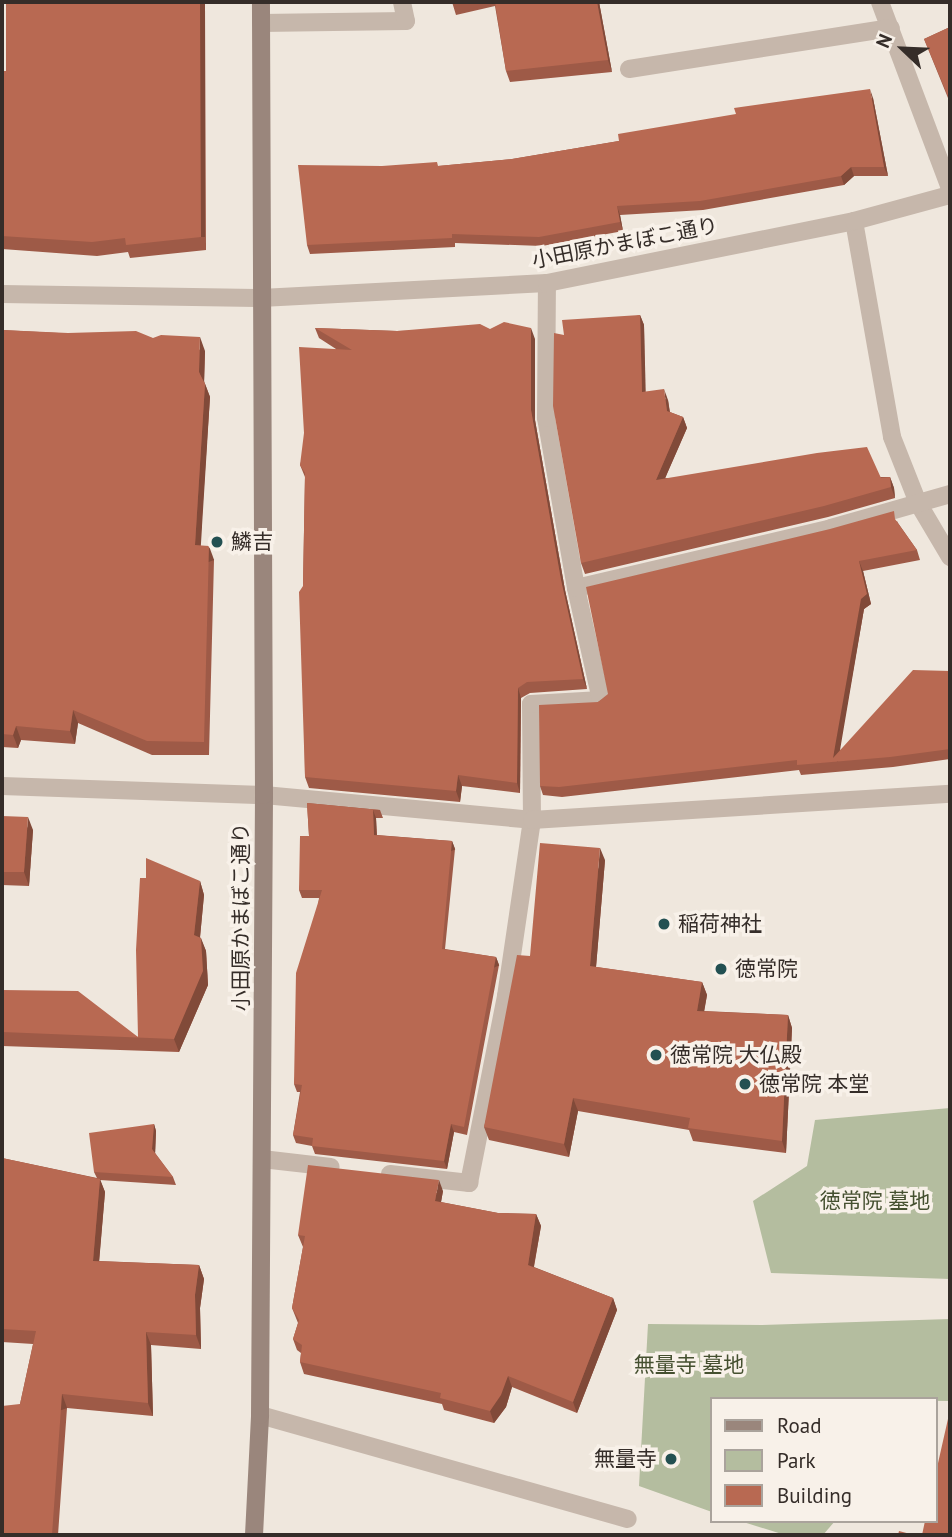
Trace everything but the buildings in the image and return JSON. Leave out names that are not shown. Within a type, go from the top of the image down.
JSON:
[{"type":"street","name":"小田原かまぼこ通り","points":[[254,1535],[260,1415],[264,795],[261,2]]},
{"type":"street","points":[[261,23],[406,21],[402,2]]},
{"type":"street","points":[[880,2],[950,188]]},
{"type":"street","points":[[629,69],[891,28]]},
{"type":"street","name":"小田原かまぼこ通り","points":[[2,294],[261,298],[547,283],[854,221],[950,195]]},
{"type":"street","points":[[854,221],[892,437],[918,503],[950,556]]},
{"type":"street","points":[[372,1172],[469,1183],[506,996],[532,820],[531,704],[601,700],[576,588],[546,418],[547,283]]},
{"type":"street","points":[[576,588],[831,528],[950,494]]},
{"type":"street","points":[[2,786],[264,795],[532,820],[950,794]]},
{"type":"street","points":[[262,1159],[345,1169]]},
{"type":"street","points":[[260,1415],[628,1519]]},
{"type":"green space","name":"徳常院 墓地","points":[[950,1108],[950,1279],[771,1273],[753,1201],[807,1166],[815,1120]]},
{"type":"green space","name":"無量寺 墓地","points":[[950,1319],[950,1401],[938,1401],[938,1397],[710,1397],[710,1511],[639,1486],[648,1324],[762,1325]]},
{"type":"green space","points":[[746,1523],[833,1523],[823,1535],[785,1535]]},
{"type":"place","name":"鱗吉","points":[[217,542]]},
{"type":"place","name":"稲荷神社","points":[[664,924]]},
{"type":"place","name":"徳常院","points":[[721,969]]},
{"type":"place","name":"徳常院 大仏殿","points":[[656,1055]]},
{"type":"place","name":"徳常院 本堂","points":[[745,1084]]},
{"type":"place","name":"無量寺","points":[[671,1459]]}]
